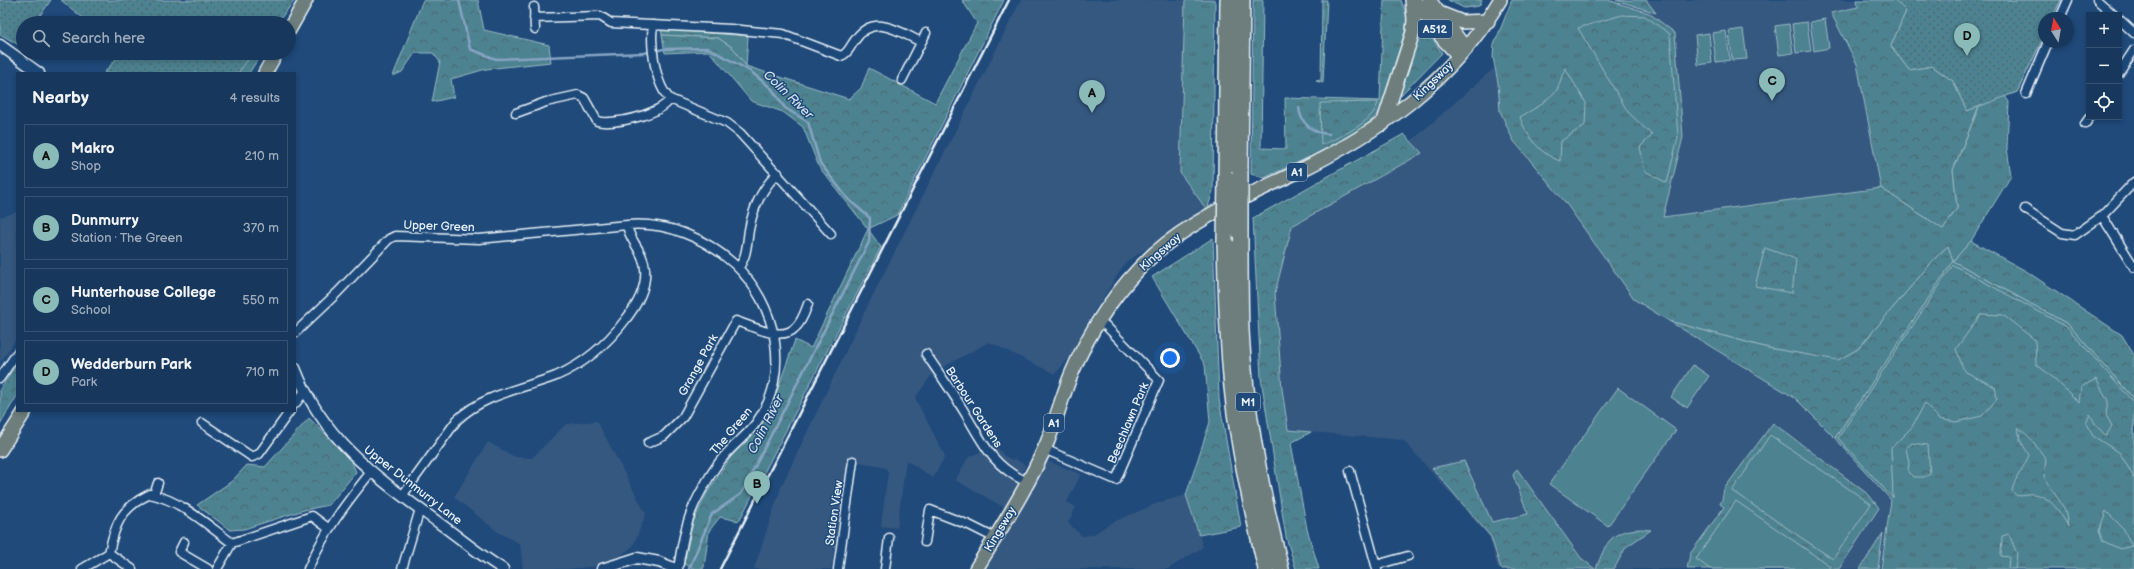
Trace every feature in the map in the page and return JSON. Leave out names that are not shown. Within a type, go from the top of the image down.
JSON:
[{"type":"highway","name":"M1","points":[[1228,0],[1225,241],[1227,323],[1232,387],[1242,460],[1266,569]]},
{"type":"highway","name":"M1","points":[[1242,0],[1240,171],[1241,330],[1246,384],[1264,499],[1281,569]]},
{"type":"main road","name":"A512","points":[[1413,0],[1444,40],[1463,52]]},
{"type":"main road","points":[[1383,124],[1412,32],[1414,19],[1413,0]]},
{"type":"main road","name":"A512","points":[[1429,0],[1463,52]]},
{"type":"main road","name":"A1","points":[[1463,52],[1488,21],[1500,0]]},
{"type":"main road","points":[[296,17],[304,3]]},
{"type":"main road","points":[[1438,12],[1462,22],[1488,21]]},
{"type":"main road","name":"Kingsway","points":[[976,569],[1027,482],[1044,449],[1072,372],[1098,321],[1129,281],[1168,242],[1208,217],[1335,153],[1383,124],[1408,106],[1463,52]]},
{"type":"main road","points":[[266,72],[272,60]]},
{"type":"main road","points":[[0,450],[24,412]]},
{"type":"street","points":[[2063,12],[2068,0]]},
{"type":"street","points":[[2098,0],[2111,12]]},
{"type":"street","points":[[534,7],[535,29]]},
{"type":"street","points":[[534,18],[600,16],[611,22],[732,29],[783,34],[841,56],[846,53],[863,30],[874,26],[893,28],[921,42]]},
{"type":"street","points":[[2122,22],[2134,33]]},
{"type":"street","points":[[653,25],[652,40],[660,84],[670,99],[726,122],[751,143],[831,234]]},
{"type":"street","points":[[902,80],[926,33]]},
{"type":"street","points":[[0,45],[16,56]]},
{"type":"street","points":[[2026,94],[2045,48]]},
{"type":"street","points":[[2122,68],[2134,50]]},
{"type":"street","points":[[21,60],[38,72]]},
{"type":"street","points":[[516,113],[546,102],[578,95],[587,102],[597,121],[605,123],[655,112],[664,108],[670,99]]},
{"type":"street","points":[[738,268],[745,255],[753,214],[758,199],[765,187],[778,173]]},
{"type":"street","points":[[2025,209],[2062,233],[2075,235],[2102,216],[2134,182]]},
{"type":"street","points":[[2102,216],[2134,267]]},
{"type":"street","name":"The Green","points":[[596,228],[652,224],[674,229],[690,235],[721,253],[738,268],[759,293],[768,312],[774,332],[776,350],[775,372],[769,400],[755,424],[726,454],[698,497],[687,525],[677,569]]},
{"type":"street","points":[[402,496],[457,420],[465,413],[493,397],[557,375],[572,367],[597,350],[621,325],[636,304],[645,276],[644,260],[630,237],[626,225]]},
{"type":"street","name":"Upper Green","points":[[296,332],[337,293],[389,238],[395,236],[479,239],[596,228]]},
{"type":"street","points":[[774,332],[785,334],[796,328],[808,304]]},
{"type":"street","name":"Grange Park","points":[[648,442],[664,436],[684,417],[736,321],[774,332]]},
{"type":"street","name":"Beechlawn Park","points":[[1044,449],[1116,480],[1159,380],[1106,326],[1098,321]]},
{"type":"street","points":[[0,378],[16,354]]},
{"type":"street","name":"Barbour Gardens","points":[[926,354],[965,412],[991,456],[1003,468],[1027,482]]},
{"type":"street","name":"Upper Dunmurry Lane","points":[[296,370],[315,411],[371,472],[498,568]]},
{"type":"street","points":[[296,403],[305,391]]},
{"type":"street","points":[[202,423],[252,457],[259,454],[289,412]]},
{"type":"street","name":"Station View","points":[[838,569],[853,461]]},
{"type":"street","points":[[1350,471],[1376,567],[1408,556]]},
{"type":"street","points":[[308,569],[328,528],[347,501],[371,472]]},
{"type":"street","points":[[154,495],[158,483]]},
{"type":"street","points":[[82,569],[109,553],[117,522],[128,506],[150,494],[167,498],[182,506],[232,543]]},
{"type":"street","points":[[402,569],[420,509]]},
{"type":"street","points":[[925,542],[930,510],[969,525],[995,538]]},
{"type":"street","points":[[216,569],[232,543],[312,516],[328,528]]},
{"type":"street","points":[[885,569],[889,538]]},
{"type":"street","points":[[184,542],[179,552],[208,569]]},
{"type":"street","points":[[109,553],[132,569]]},
{"type":"street","points":[[602,569],[629,559],[638,558],[659,562],[677,569]]},
{"type":"shaded area","points":[[1021,0],[1185,0],[1180,173],[1207,210],[1126,262],[1088,321],[1070,357],[1055,374],[989,342],[945,366],[930,377],[915,398],[945,456],[933,478],[906,460],[897,528],[881,526],[888,472],[886,468],[849,460],[831,569],[754,569],[781,487],[864,313]]},
{"type":"shaded area","points":[[1608,0],[1857,0],[1859,7],[1831,14],[1857,64],[1881,188],[1663,217],[1683,137],[1649,13]]},
{"type":"shaded area","points":[[1494,68],[1498,83],[1500,111],[1508,130],[1540,173],[1565,202],[1635,300],[1795,398],[1835,438],[1891,500],[1881,569],[1498,569],[1489,537],[1403,440],[1288,430],[1282,389],[1275,293],[1274,213],[1415,138]]},
{"type":"shaded area","points":[[16,212],[16,339],[0,363],[0,217]]},
{"type":"shaded area","points":[[597,421],[646,514],[633,546],[620,556],[599,566],[567,569],[523,569],[520,544],[498,532],[454,497],[488,442],[515,457],[532,458],[566,424]]},
{"type":"shaded area","points":[[995,444],[1004,456],[1013,460],[1014,458],[1025,465],[1018,486],[1007,509],[955,480],[968,458]]},
{"type":"shaded area","points":[[1044,460],[1081,474],[1067,502],[1076,507],[1068,523],[1082,536],[1092,535],[1111,523],[1160,502],[1186,495],[1203,547],[1168,569],[985,569],[1003,540],[1002,537]]},
{"type":"green space","points":[[0,0],[51,0],[40,16],[16,16],[16,43],[0,34]]},
{"type":"green space","points":[[61,0],[295,0],[282,16],[80,16]]},
{"type":"green space","points":[[423,0],[478,0],[484,30],[549,45],[551,62],[486,69],[451,79],[454,97],[432,102],[440,62],[433,53],[415,53],[402,72],[393,76]]},
{"type":"green space","points":[[962,0],[1004,0],[897,215],[868,229],[819,167],[803,127],[783,112],[751,101],[709,51],[665,53],[662,35],[718,38],[733,48],[746,66],[849,99],[861,88],[869,68],[935,103],[977,23]]},
{"type":"green space","points":[[1185,0],[1215,0],[1213,191],[1207,210],[1180,173]]},
{"type":"green space","points":[[1253,0],[1263,0],[1261,148],[1286,149],[1285,98],[1380,101],[1384,0],[1401,0],[1407,17],[1406,28],[1381,110],[1373,120],[1345,139],[1264,178],[1251,174]]},
{"type":"green space","points":[[1322,0],[1327,0],[1323,83],[1316,81],[1321,80]]},
{"type":"green space","points":[[1448,0],[1482,0],[1479,6],[1464,8]]},
{"type":"green space","points":[[1512,0],[1608,0],[1649,13],[1675,33],[1683,137],[1663,217],[1881,188],[1943,229],[1957,208],[1953,170],[1979,107],[1895,0],[2061,0],[2055,12],[2038,12],[2038,48],[2017,92],[2005,96],[2009,102],[2007,148],[2011,176],[1971,241],[1953,261],[2068,324],[2134,399],[2134,569],[1881,569],[1891,500],[1835,438],[1952,261],[1948,246],[1937,256],[1858,349],[1838,361],[1768,348],[1669,321],[1635,300],[1565,202],[1513,140],[1500,111],[1498,83],[1493,57],[1494,45]]},
{"type":"green space","points":[[1616,0],[1646,0],[1656,13]]},
{"type":"green space","points":[[1857,0],[1895,0],[1906,11],[1891,46],[1909,70],[1932,66],[1953,81],[1967,111],[1979,106],[1953,170],[1957,208],[1943,229],[1881,188],[1857,64],[1831,13],[1858,7]]},
{"type":"green space","points":[[1895,0],[2061,0],[2055,12],[2038,12],[2038,48],[2017,92],[1967,111],[1953,81],[1932,66],[1909,70],[1891,46],[1906,11]]},
{"type":"green space","points":[[1622,15],[1645,16],[1670,34],[1678,137],[1667,183],[1645,171],[1640,147],[1652,135],[1628,112],[1578,28]]},
{"type":"green space","points":[[1420,19],[1442,53],[1397,99]]},
{"type":"green space","points":[[1825,19],[1829,48],[1814,51],[1810,22]]},
{"type":"green space","points":[[1807,22],[1811,51],[1796,53],[1792,24]]},
{"type":"green space","points":[[1789,24],[1793,53],[1779,55],[1775,26]]},
{"type":"green space","points":[[661,29],[748,36],[746,66],[733,48],[718,38],[662,35]]},
{"type":"green space","points":[[1743,29],[1747,59],[1732,60],[1729,31]]},
{"type":"green space","points":[[1726,31],[1730,60],[1716,62],[1712,33]]},
{"type":"green space","points":[[1709,33],[1712,63],[1698,65],[1695,35]]},
{"type":"green space","points":[[115,60],[248,60],[239,72],[105,72]]},
{"type":"green space","points":[[241,60],[257,60],[250,72],[233,72]]},
{"type":"green space","points":[[1565,68],[1586,103],[1585,125],[1561,141],[1560,161],[1546,154],[1535,144],[1526,131],[1520,117],[1542,104],[1557,90]]},
{"type":"green space","points":[[1378,102],[1375,110],[1363,123],[1321,145],[1320,103]]},
{"type":"green space","points":[[1404,134],[1422,153],[1292,226],[1275,293],[1282,389],[1288,430],[1311,432],[1291,443],[1307,529],[1319,569],[1296,569],[1286,537],[1261,378],[1253,218]]},
{"type":"green space","points":[[868,229],[881,247],[739,521],[720,517],[709,531],[703,569],[695,569],[684,564],[693,522],[707,493],[730,458],[769,413],[795,340],[811,348]]},
{"type":"green space","points":[[1213,238],[1219,399],[1241,527],[1199,535],[1186,495],[1210,422],[1205,365],[1152,277]]},
{"type":"green space","points":[[1971,241],[2026,271],[2122,335],[2134,355],[2134,399],[2068,324],[1953,261]]},
{"type":"green space","points":[[1948,246],[1953,261],[1835,438],[1795,398],[1669,321],[1768,348],[1838,360],[1858,349],[1937,256]]},
{"type":"green space","points":[[1765,248],[1796,259],[1792,293],[1755,286]]},
{"type":"green space","points":[[1953,265],[2067,327],[2134,403],[2134,478],[2120,453],[2093,436],[2086,424],[2090,414],[2096,425],[2106,436],[2112,426],[2106,415],[2108,401],[2096,379],[2081,387],[2079,403],[2056,380],[2036,364],[2035,340],[2003,315],[1981,314],[1956,349],[1964,371],[1995,387],[1997,399],[1982,416],[1956,422],[1939,419],[1925,403],[1912,427],[1891,448],[1893,498],[1838,438]]},
{"type":"green space","points":[[16,365],[16,398],[0,424],[0,389]]},
{"type":"green space","points":[[1693,365],[1709,376],[1687,408],[1671,397]]},
{"type":"green space","points":[[1618,388],[1676,430],[1608,526],[1549,484]]},
{"type":"green space","points":[[309,418],[350,458],[356,472],[329,505],[304,510],[244,529],[230,530],[197,505],[232,481],[247,465],[265,467]]},
{"type":"green space","points":[[1773,423],[1869,495],[1879,508],[1839,569],[1687,569],[1690,554],[1724,507],[1720,504],[1724,489]]},
{"type":"green space","points":[[2018,427],[2031,439],[2046,459],[2044,476],[2065,510],[2068,526],[2053,505],[2042,496],[2026,494],[2017,496],[2012,491],[2015,481],[2029,455],[2020,440]]},
{"type":"green space","points":[[1770,435],[1871,504],[1833,559],[1732,491]]},
{"type":"green space","points":[[1912,443],[1928,445],[1930,474],[1924,477],[1913,477],[1908,472],[1909,463],[1906,448]]},
{"type":"green space","points":[[1464,461],[1492,522],[1528,514],[1513,475],[1517,469],[1581,558],[1595,569],[1501,569],[1491,537],[1432,468]]},
{"type":"green space","points":[[1736,501],[1830,566],[1828,569],[1710,569],[1696,559]]},
{"type":"green space","points":[[2106,511],[2123,528],[2132,546],[2120,549],[2103,541],[2099,531]]},
{"type":"green space","points":[[1641,529],[1651,530],[1626,547],[1614,569],[1596,569],[1603,552],[1611,539],[1623,532]]},
{"type":"green space","points":[[1883,533],[1878,569],[1860,569]]},
{"type":"green space","points":[[2009,534],[2017,554],[2015,569],[2008,569],[2009,557],[2001,556],[2002,536]]},
{"type":"waterway","name":"Colin River","points":[[459,0],[470,49],[496,59],[644,53],[664,49],[708,48],[750,71],[772,89],[785,108],[808,122],[820,163],[848,199],[870,218],[869,242],[741,494],[712,514],[689,569]]},
{"type":"waterway","points":[[1299,107],[1302,118],[1308,126],[1317,132],[1329,134]]},
{"type":"railway","points":[[720,569],[1009,0]]},
{"type":"place","name":"Wedderburn Park","points":[[1967,56]]},
{"type":"place","name":"Hunterhouse College","points":[[1772,101]]},
{"type":"place","name":"Makro","points":[[1092,113]]},
{"type":"place","name":"Dunmurry","points":[[757,504]]}]
